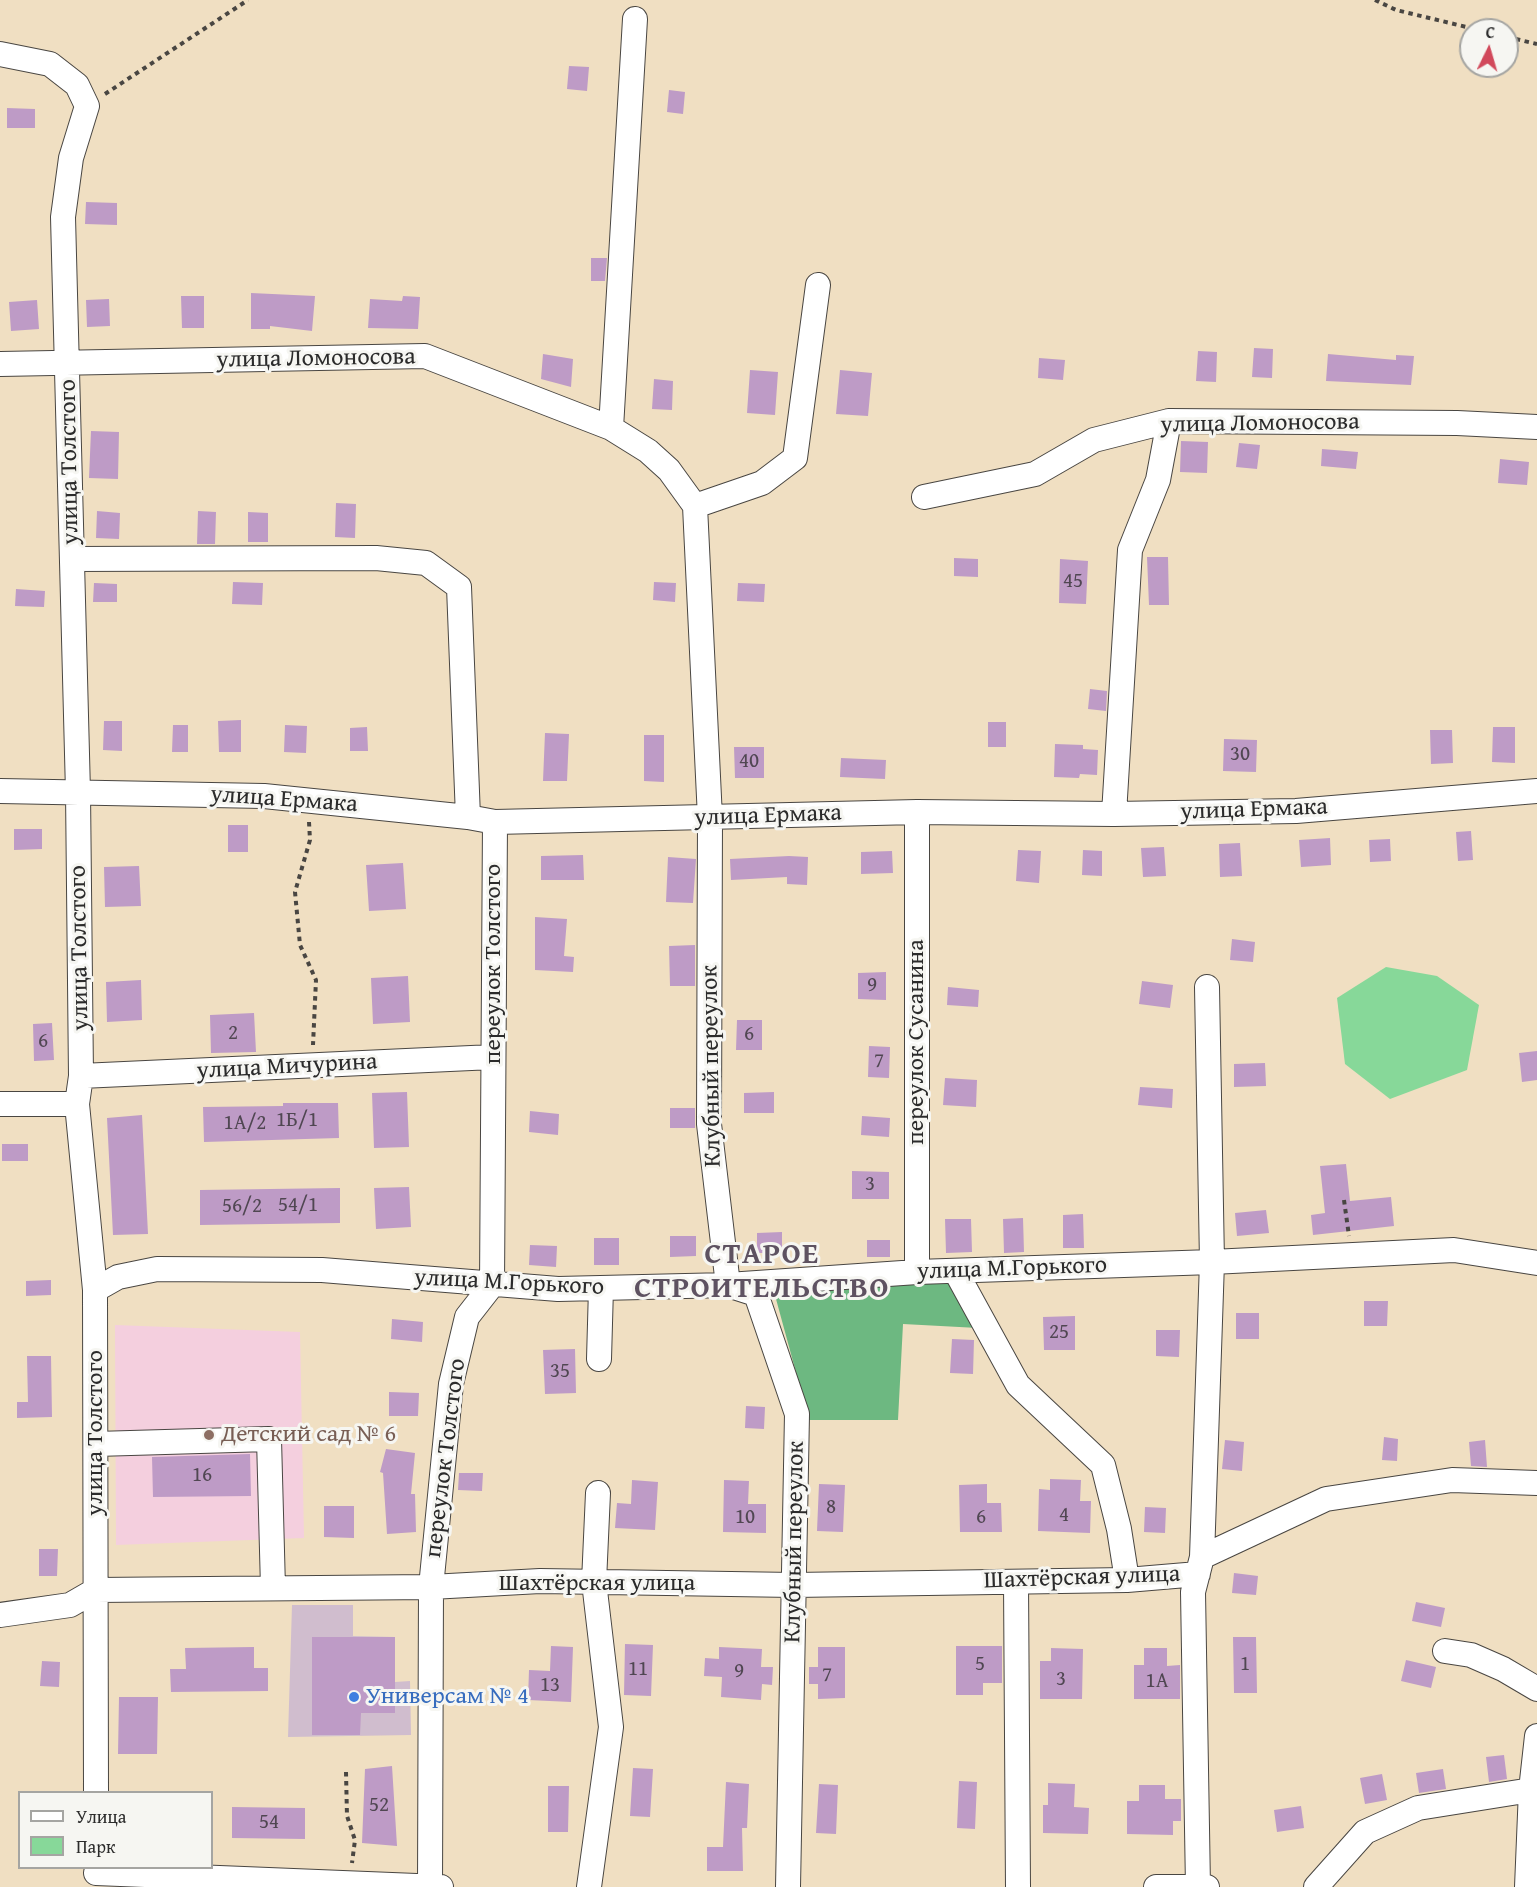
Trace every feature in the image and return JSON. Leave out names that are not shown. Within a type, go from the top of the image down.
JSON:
[{"type":"street","points":[[611,428],[635,19]]},
{"type":"street","points":[[0,54],[50,64],[76,85],[87,106]]},
{"type":"street","name":"улица Толстого","points":[[87,106],[71,158],[63,217],[78,792],[81,1076],[77,1104],[95,1290],[96,1791]]},
{"type":"street","points":[[695,506],[762,483],[795,458],[818,285]]},
{"type":"street","name":"улица Ломоносова","points":[[0,364],[425,356],[611,428],[648,451],[669,470],[695,506]]},
{"type":"street","points":[[1114,814],[1131,550],[1158,480],[1169,421]]},
{"type":"street","name":"улица Ломоносова","points":[[924,497],[1035,474],[1094,440],[1169,421],[1457,423],[1537,427]]},
{"type":"street","name":"Клубный переулок","points":[[695,506],[710,818],[709,1124],[728,1285],[756,1294],[797,1414],[788,1887]]},
{"type":"street","points":[[72,559],[376,558],[426,563],[459,587],[468,817]]},
{"type":"street","name":"улица Ермака","points":[[0,792],[264,796],[468,817],[495,822],[916,812],[1114,814],[1296,811],[1537,791]]},
{"type":"street","name":"переулок Сусанина","points":[[916,812],[917,1272]]},
{"type":"street","name":"переулок Толстого","points":[[430,1887],[431,1587],[451,1384],[467,1317],[492,1285],[495,822]]},
{"type":"street","points":[[1156,1887],[1201,1887],[1193,1592],[1200,1565],[1212,1262],[1207,987]]},
{"type":"street","name":"улица Мичурина","points":[[81,1076],[494,1057]]},
{"type":"street","points":[[0,1104],[77,1104]]},
{"type":"street","name":"улица М.Горького","points":[[95,1290],[118,1277],[157,1269],[322,1270],[558,1289],[728,1285],[917,1272],[1212,1262],[1454,1250],[1537,1263]]},
{"type":"street","points":[[956,1272],[1018,1385],[1103,1465],[1119,1529],[1127,1580]]},
{"type":"street","points":[[599,1359],[601,1288]]},
{"type":"street","points":[[96,1444],[269,1439],[273,1588]]},
{"type":"street","points":[[1200,1565],[1326,1498],[1452,1480],[1537,1483]]},
{"type":"street","points":[[589,1887],[611,1727],[594,1582],[598,1493]]},
{"type":"street","name":"Шахтёрская улица","points":[[0,1616],[70,1605],[96,1590],[431,1587],[540,1581],[794,1585],[1127,1580],[1200,1565]]},
{"type":"street","points":[[1016,1582],[1018,1887]]},
{"type":"street","points":[[1446,1651],[1471,1654],[1537,1689]]},
{"type":"street","points":[[1527,1887],[1532,1853],[1531,1790],[1537,1736]]},
{"type":"street","points":[[1316,1887],[1365,1832],[1418,1808],[1531,1790]]},
{"type":"street","points":[[97,1876],[441,1887]]},
{"type":"path","points":[[87,106],[248,0]]},
{"type":"path","points":[[1375,0],[1396,10],[1459,25]]},
{"type":"path","points":[[1519,40],[1537,44]]},
{"type":"path","points":[[307,800],[310,840],[295,892],[300,945],[316,980],[312,1065]]},
{"type":"path","points":[[1344,1200],[1352,1255]]},
{"type":"path","points":[[346,1772],[347,1816],[355,1839],[350,1884]]},
{"type":"shaded area","name":"Детский сад № 6","points":[[115,1325],[300,1332],[304,1538],[116,1545]]},
{"type":"shaded area","points":[[292,1605],[353,1605],[353,1636],[395,1637],[395,1682],[410,1681],[411,1735],[288,1737]]},
{"type":"green space","points":[[1386,967],[1437,976],[1479,1005],[1467,1070],[1390,1099],[1345,1064],[1337,998]]},
{"type":"green space","points":[[949,1282],[978,1328],[903,1324],[898,1420],[809,1420],[773,1288]]},
{"type":"building","points":[[569,66],[589,67],[587,91],[567,89]]},
{"type":"building","points":[[669,90],[685,92],[683,114],[667,112]]},
{"type":"building","points":[[7,108],[35,109],[35,128],[7,128]]},
{"type":"building","points":[[86,202],[117,203],[117,225],[85,224]]},
{"type":"building","points":[[591,258],[607,258],[605,281],[591,281]]},
{"type":"building","points":[[251,293],[315,296],[312,331],[270,326],[270,329],[251,329]]},
{"type":"building","points":[[181,296],[204,296],[204,328],[182,328]]},
{"type":"building","points":[[403,296],[420,297],[418,329],[368,328],[370,299],[402,301]]},
{"type":"building","points":[[109,299],[110,326],[87,327],[86,300]]},
{"type":"building","points":[[37,300],[39,329],[11,331],[9,302]]},
{"type":"building","points":[[1254,348],[1273,349],[1272,378],[1252,377]]},
{"type":"building","points":[[1198,351],[1217,352],[1216,382],[1196,381]]},
{"type":"building","points":[[543,354],[573,359],[571,387],[541,379]]},
{"type":"building","points":[[1328,354],[1396,360],[1396,355],[1414,356],[1411,385],[1326,381]]},
{"type":"building","points":[[1039,358],[1065,360],[1063,380],[1038,378]]},
{"type":"building","points":[[750,370],[778,372],[775,415],[747,413]]},
{"type":"building","points":[[840,370],[872,373],[868,416],[836,414]]},
{"type":"building","points":[[654,379],[673,381],[672,410],[652,409]]},
{"type":"building","points":[[91,431],[119,432],[118,479],[89,478]]},
{"type":"building","points":[[1181,441],[1208,442],[1207,473],[1180,472]]},
{"type":"building","points":[[1239,443],[1260,445],[1257,469],[1236,467]]},
{"type":"building","points":[[1322,449],[1358,452],[1356,469],[1321,466]]},
{"type":"building","points":[[1500,459],[1529,462],[1527,485],[1498,483]]},
{"type":"building","points":[[336,503],[356,504],[355,538],[335,537]]},
{"type":"building","points":[[97,511],[120,513],[119,539],[96,538]]},
{"type":"building","points":[[198,511],[216,512],[215,544],[197,544]]},
{"type":"building","points":[[248,512],[268,513],[268,542],[248,542]]},
{"type":"building","points":[[1147,557],[1168,557],[1169,605],[1149,605]]},
{"type":"building","points":[[954,558],[978,559],[978,577],[954,576]]},
{"type":"building","points":[[1060,559],[1088,561],[1086,604],[1059,603]]},
{"type":"building","points":[[233,582],[263,583],[262,605],[232,604]]},
{"type":"building","points":[[654,582],[676,583],[675,602],[653,600]]},
{"type":"building","points":[[94,583],[117,584],[117,602],[93,602]]},
{"type":"building","points":[[738,583],[765,584],[764,602],[737,601]]},
{"type":"building","points":[[16,589],[45,591],[44,607],[15,606]]},
{"type":"building","points":[[1090,689],[1107,691],[1106,711],[1088,709]]},
{"type":"building","points":[[241,720],[241,752],[219,752],[218,721]]},
{"type":"building","points":[[104,721],[122,721],[122,751],[103,750]]},
{"type":"building","points":[[988,722],[1006,722],[1006,747],[988,747]]},
{"type":"building","points":[[173,725],[188,725],[188,752],[172,752]]},
{"type":"building","points":[[285,725],[307,726],[306,753],[284,752]]},
{"type":"building","points":[[367,727],[368,751],[350,751],[350,728]]},
{"type":"building","points":[[1493,727],[1515,727],[1515,763],[1492,762]]},
{"type":"building","points":[[1430,730],[1452,730],[1453,763],[1431,764]]},
{"type":"building","points":[[545,733],[569,734],[567,781],[543,781]]},
{"type":"building","points":[[644,735],[664,735],[664,782],[644,781]]},
{"type":"building","points":[[1224,739],[1257,740],[1256,772],[1223,771]]},
{"type":"building","points":[[1055,744],[1083,745],[1083,749],[1098,750],[1097,775],[1080,774],[1079,778],[1054,777]]},
{"type":"building","points":[[734,747],[764,747],[764,778],[735,778]]},
{"type":"building","points":[[841,758],[886,760],[885,779],[840,777]]},
{"type":"building","points":[[228,825],[248,825],[248,852],[228,852]]},
{"type":"building","points":[[14,829],[42,829],[42,849],[14,850]]},
{"type":"building","points":[[1471,831],[1473,860],[1458,861],[1456,832]]},
{"type":"building","points":[[1330,838],[1331,865],[1301,867],[1299,840]]},
{"type":"building","points":[[1390,839],[1391,861],[1370,862],[1369,840]]},
{"type":"building","points":[[1240,843],[1242,876],[1220,877],[1219,844]]},
{"type":"building","points":[[1164,847],[1166,876],[1143,877],[1141,848]]},
{"type":"building","points":[[1018,850],[1041,851],[1039,883],[1016,881]]},
{"type":"building","points":[[1083,850],[1102,851],[1102,876],[1082,875]]},
{"type":"building","points":[[892,851],[893,873],[861,874],[861,852]]},
{"type":"building","points":[[583,855],[584,880],[541,880],[541,856]]},
{"type":"building","points":[[668,857],[696,859],[693,903],[666,902]]},
{"type":"building","points":[[808,857],[807,885],[787,884],[787,877],[731,880],[730,859]]},
{"type":"building","points":[[403,863],[406,909],[369,911],[366,865]]},
{"type":"building","points":[[139,866],[141,906],[105,907],[104,867]]},
{"type":"building","points":[[535,917],[567,919],[564,956],[574,957],[573,972],[535,970]]},
{"type":"building","points":[[1232,939],[1255,942],[1253,962],[1230,960]]},
{"type":"building","points":[[695,945],[695,986],[670,986],[669,946]]},
{"type":"building","points":[[886,972],[886,1000],[858,999],[858,973]]},
{"type":"building","points":[[408,976],[410,1022],[373,1024],[371,978]]},
{"type":"building","points":[[141,980],[142,1020],[107,1022],[106,982]]},
{"type":"building","points":[[1142,981],[1173,985],[1170,1008],[1139,1004]]},
{"type":"building","points":[[948,987],[979,990],[978,1007],[947,1005]]},
{"type":"building","points":[[254,1013],[256,1052],[211,1053],[210,1015]]},
{"type":"building","points":[[737,1020],[762,1020],[762,1050],[736,1050]]},
{"type":"building","points":[[52,1023],[54,1060],[34,1061],[33,1024]]},
{"type":"building","points":[[869,1046],[890,1047],[889,1078],[868,1077]]},
{"type":"building","points":[[1537,1051],[1537,1080],[1522,1082],[1519,1053]]},
{"type":"building","points":[[1265,1063],[1266,1086],[1234,1087],[1234,1064]]},
{"type":"building","points":[[945,1078],[977,1080],[976,1107],[943,1105]]},
{"type":"building","points":[[1140,1087],[1173,1089],[1172,1108],[1138,1105]]},
{"type":"building","points":[[407,1092],[409,1147],[374,1148],[372,1093]]},
{"type":"building","points":[[774,1092],[774,1113],[744,1113],[744,1093]]},
{"type":"building","points":[[283,1103],[338,1103],[339,1138],[204,1142],[203,1107],[283,1106]]},
{"type":"building","points":[[670,1108],[695,1108],[695,1128],[670,1128]]},
{"type":"building","points":[[530,1111],[559,1114],[558,1135],[529,1132]]},
{"type":"building","points":[[142,1115],[148,1234],[113,1235],[107,1118]]},
{"type":"building","points":[[862,1116],[890,1118],[889,1137],[861,1135]]},
{"type":"building","points":[[2,1144],[28,1144],[28,1161],[2,1161]]},
{"type":"building","points":[[1346,1164],[1350,1201],[1391,1197],[1394,1226],[1313,1235],[1311,1215],[1325,1213],[1320,1166]]},
{"type":"building","points":[[852,1171],[889,1172],[889,1199],[852,1199]]},
{"type":"building","points":[[409,1187],[411,1227],[376,1229],[374,1188]]},
{"type":"building","points":[[340,1188],[340,1223],[200,1225],[200,1190]]},
{"type":"building","points":[[1266,1210],[1269,1233],[1237,1236],[1235,1213]]},
{"type":"building","points":[[1083,1214],[1084,1248],[1063,1248],[1063,1215]]},
{"type":"building","points":[[1023,1218],[1024,1252],[1004,1253],[1003,1219]]},
{"type":"building","points":[[945,1219],[971,1219],[972,1252],[946,1253]]},
{"type":"building","points":[[782,1232],[782,1253],[757,1253],[757,1233]]},
{"type":"building","points":[[670,1236],[696,1236],[696,1256],[670,1257]]},
{"type":"building","points":[[594,1238],[619,1238],[619,1265],[594,1265]]},
{"type":"building","points":[[867,1240],[890,1240],[890,1257],[867,1257]]},
{"type":"building","points":[[530,1245],[557,1246],[556,1267],[529,1265]]},
{"type":"building","points":[[51,1280],[51,1295],[26,1296],[26,1281]]},
{"type":"building","points":[[1364,1301],[1388,1301],[1387,1326],[1364,1326]]},
{"type":"building","points":[[1236,1313],[1259,1313],[1259,1339],[1236,1339]]},
{"type":"building","points":[[1075,1316],[1075,1350],[1044,1350],[1043,1317]]},
{"type":"building","points":[[392,1319],[423,1322],[422,1342],[391,1339]]},
{"type":"building","points":[[1156,1330],[1180,1330],[1179,1357],[1156,1356]]},
{"type":"building","points":[[952,1339],[974,1340],[973,1374],[950,1373]]},
{"type":"building","points":[[575,1349],[576,1393],[545,1394],[543,1350]]},
{"type":"building","points":[[27,1356],[51,1356],[52,1417],[17,1418],[17,1402],[28,1402]]},
{"type":"building","points":[[389,1392],[419,1393],[418,1416],[389,1416]]},
{"type":"building","points":[[746,1406],[765,1407],[764,1429],[745,1428]]},
{"type":"building","points":[[1384,1437],[1398,1439],[1397,1461],[1382,1460]]},
{"type":"building","points":[[1225,1440],[1244,1442],[1242,1471],[1222,1469]]},
{"type":"building","points":[[1485,1440],[1487,1467],[1471,1466],[1469,1442]]},
{"type":"building","points":[[386,1449],[415,1453],[411,1494],[415,1494],[416,1532],[387,1534],[383,1473],[380,1472]]},
{"type":"building","points":[[250,1454],[251,1496],[153,1497],[152,1457]]},
{"type":"building","points":[[459,1473],[483,1473],[482,1491],[458,1490]]},
{"type":"building","points":[[1050,1479],[1081,1480],[1080,1501],[1091,1501],[1090,1533],[1038,1531],[1039,1489],[1050,1490]]},
{"type":"building","points":[[632,1480],[658,1482],[655,1530],[615,1528],[617,1503],[631,1504]]},
{"type":"building","points":[[724,1480],[749,1481],[748,1504],[766,1504],[766,1533],[723,1532]]},
{"type":"building","points":[[819,1484],[845,1485],[843,1532],[817,1531]]},
{"type":"building","points":[[987,1484],[987,1503],[1001,1503],[1002,1532],[960,1532],[959,1485]]},
{"type":"building","points":[[324,1506],[354,1506],[354,1538],[324,1537]]},
{"type":"building","points":[[1145,1507],[1166,1508],[1165,1533],[1144,1532]]},
{"type":"building","points":[[39,1549],[58,1549],[57,1576],[39,1576]]},
{"type":"building","points":[[1234,1573],[1258,1576],[1256,1595],[1232,1593]]},
{"type":"building","points":[[1416,1602],[1445,1608],[1441,1627],[1412,1621]]},
{"type":"building","name":"Универсам № 4","points":[[312,1637],[395,1637],[395,1713],[361,1713],[360,1735],[312,1735]]},
{"type":"building","points":[[1233,1637],[1256,1637],[1257,1693],[1234,1693]]},
{"type":"building","points":[[625,1644],[653,1645],[651,1696],[624,1695]]},
{"type":"building","points":[[551,1646],[573,1647],[571,1702],[528,1700],[529,1670],[550,1671]]},
{"type":"building","points":[[956,1646],[1002,1646],[1002,1683],[983,1683],[983,1695],[956,1695]]},
{"type":"building","points":[[254,1647],[254,1668],[268,1668],[268,1691],[171,1692],[170,1669],[186,1669],[185,1648]]},
{"type":"building","points":[[719,1647],[762,1649],[761,1667],[773,1667],[772,1685],[762,1684],[761,1700],[721,1697],[722,1677],[704,1676],[705,1658],[719,1659]]},
{"type":"building","points":[[818,1647],[845,1647],[845,1698],[818,1699],[818,1684],[809,1684],[809,1667],[818,1667]]},
{"type":"building","points":[[1051,1648],[1083,1649],[1082,1699],[1040,1699],[1040,1661],[1051,1661]]},
{"type":"building","points":[[1144,1648],[1167,1648],[1167,1666],[1180,1665],[1180,1699],[1134,1699],[1134,1665],[1144,1665]]},
{"type":"building","points":[[1406,1660],[1436,1667],[1431,1688],[1401,1681]]},
{"type":"building","points":[[42,1661],[60,1662],[59,1687],[40,1686]]},
{"type":"building","points":[[119,1697],[158,1697],[157,1754],[118,1754]]},
{"type":"building","points":[[1504,1755],[1507,1779],[1489,1782],[1486,1757]]},
{"type":"building","points":[[392,1766],[397,1846],[362,1843],[365,1769]]},
{"type":"building","points":[[633,1768],[653,1769],[650,1817],[630,1816]]},
{"type":"building","points":[[1443,1769],[1446,1789],[1419,1793],[1416,1773]]},
{"type":"building","points":[[1382,1774],[1387,1800],[1365,1804],[1360,1778]]},
{"type":"building","points":[[959,1781],[977,1782],[975,1829],[957,1828]]},
{"type":"building","points":[[726,1782],[749,1784],[747,1828],[742,1828],[743,1871],[707,1871],[707,1847],[723,1847]]},
{"type":"building","points":[[1048,1783],[1075,1784],[1074,1807],[1089,1808],[1088,1834],[1043,1833],[1043,1805],[1048,1805]]},
{"type":"building","points":[[819,1784],[838,1785],[836,1834],[816,1833]]},
{"type":"building","points":[[1139,1785],[1165,1785],[1165,1799],[1181,1799],[1181,1821],[1173,1821],[1173,1835],[1127,1834],[1127,1801],[1139,1801]]},
{"type":"building","points":[[548,1786],[569,1786],[568,1832],[548,1832]]},
{"type":"building","points":[[1301,1806],[1304,1828],[1277,1832],[1274,1810]]},
{"type":"building","points":[[232,1807],[305,1808],[305,1839],[232,1838]]},
{"type":"place","name":"Детский сад № 6","points":[[209,1435]]},
{"type":"place","name":"Универсам № 4","points":[[354,1697]]},
{"type":"district","name":"СТАРОЕ СТРОИТЕЛЬСТВО","points":[[762,1272]]}]
